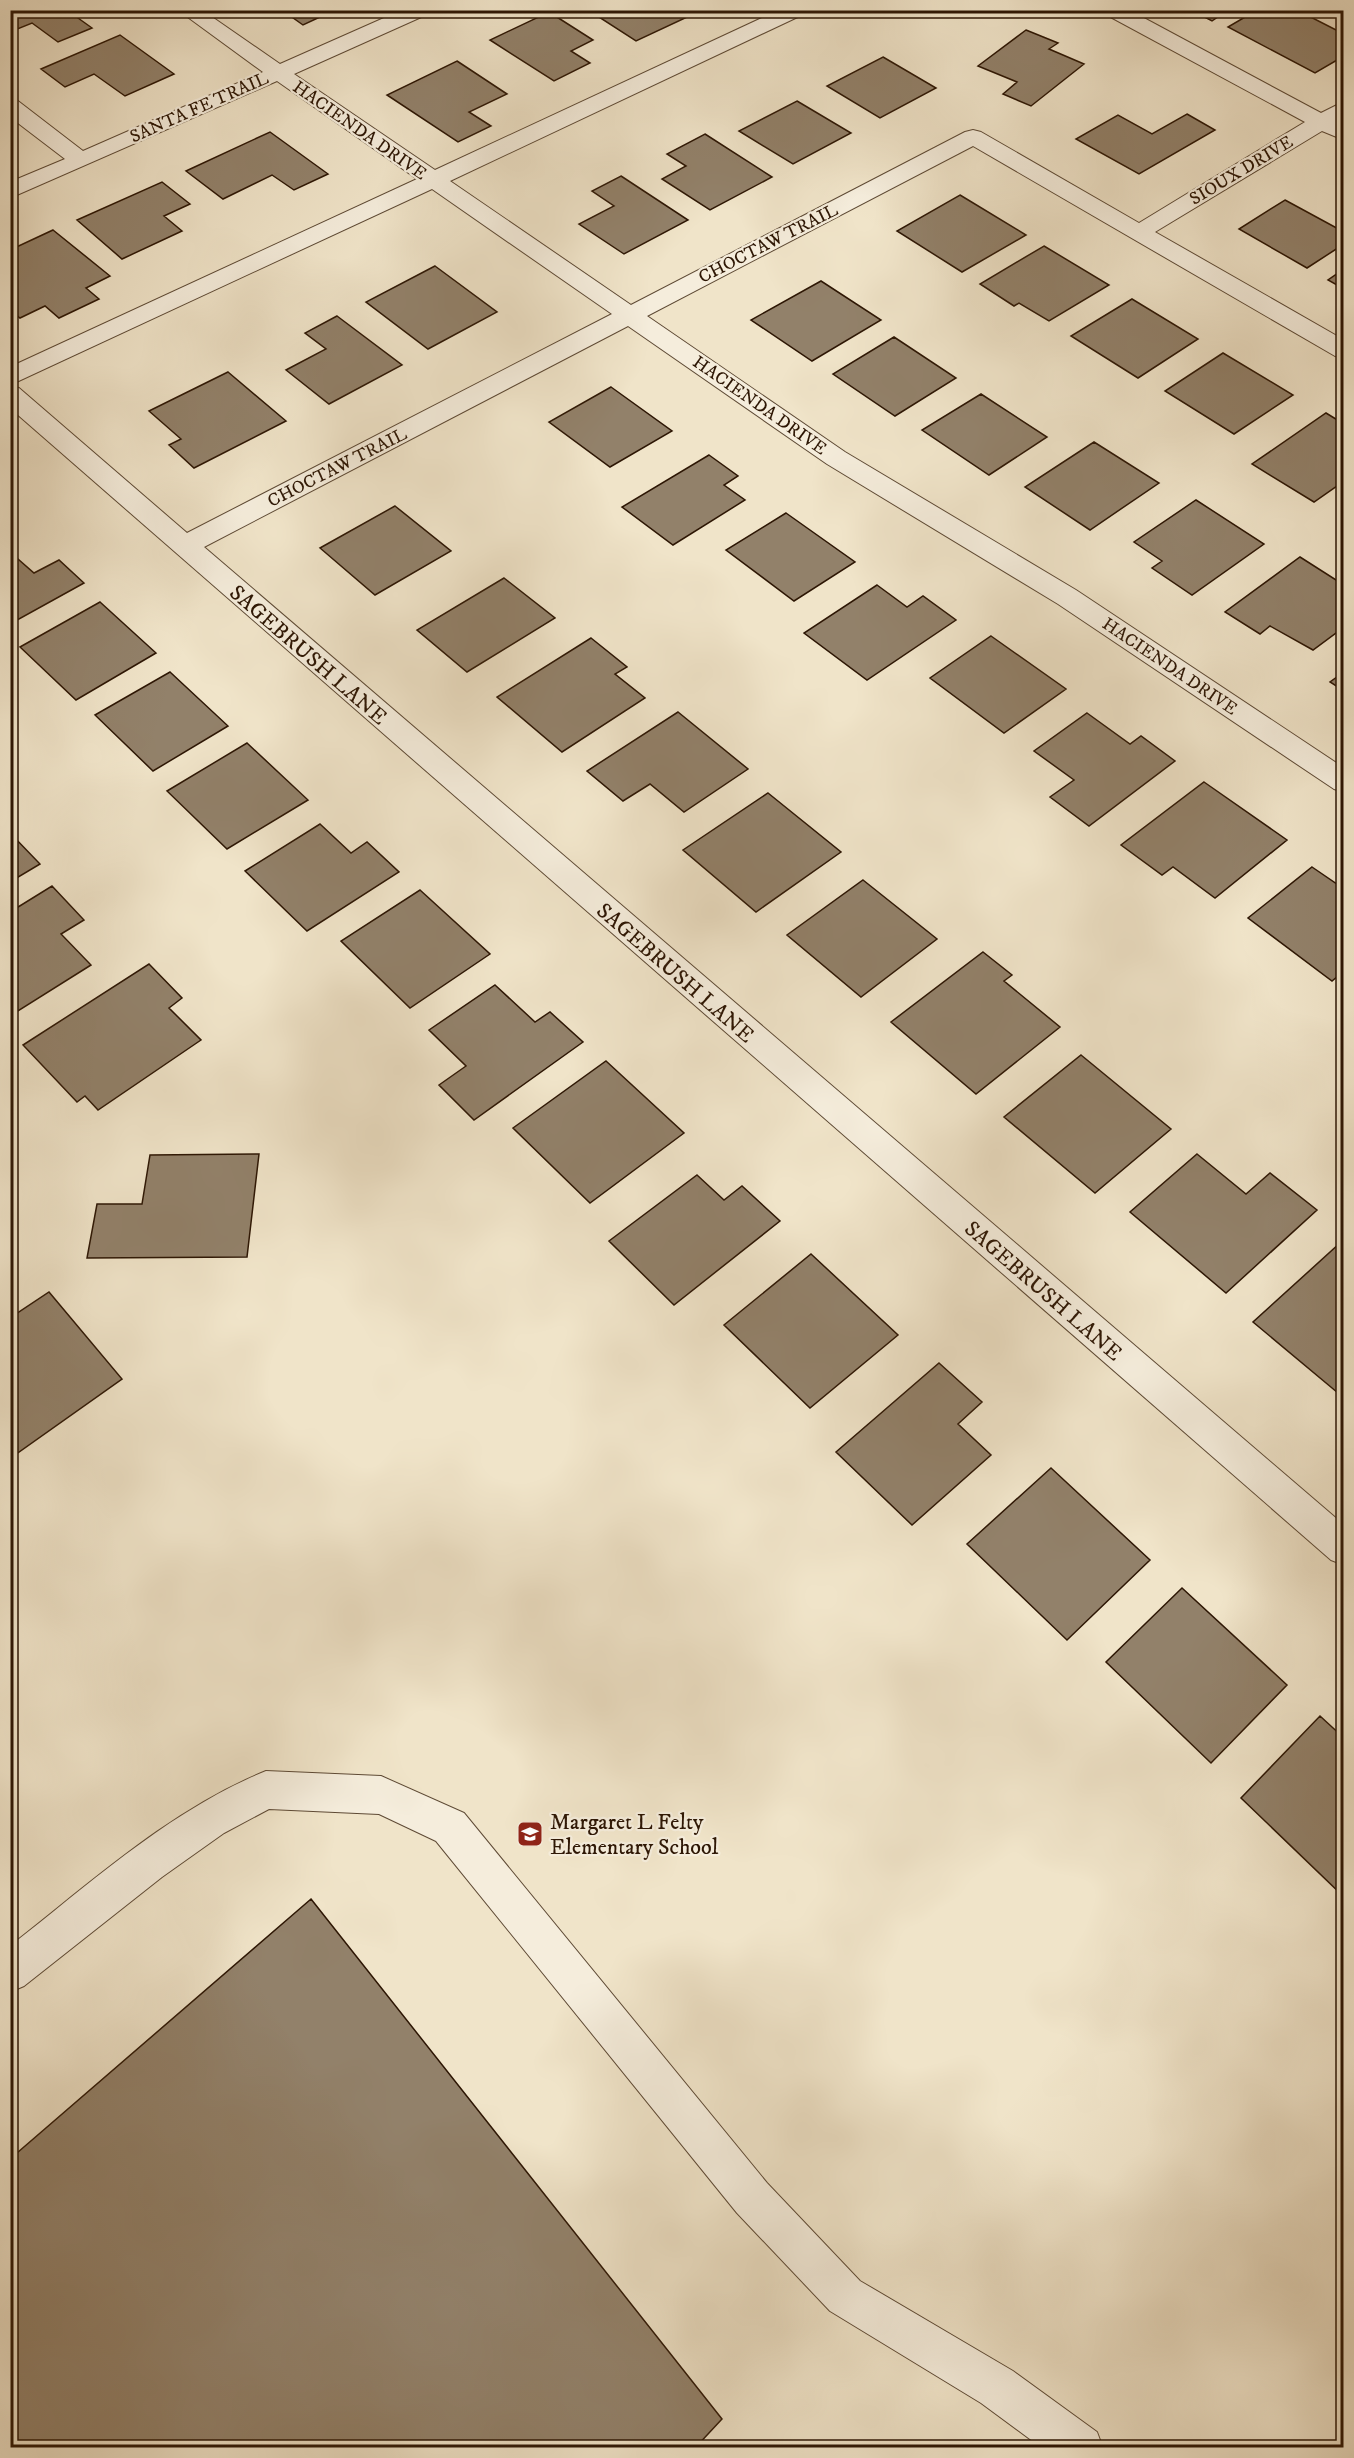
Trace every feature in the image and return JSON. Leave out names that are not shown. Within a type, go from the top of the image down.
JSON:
[{"type":"street","name":"HACIENDA DRIVE","points":[[188,10],[836,458],[1067,597],[1344,782]]},
{"type":"street","name":"SANTA FE TRAIL","points":[[10,191],[421,10]]},
{"type":"street","points":[[10,376],[797,10]]},
{"type":"street","points":[[1112,10],[1344,134]]},
{"type":"street","points":[[10,106],[81,159]]},
{"type":"street","name":"SIOUX DRIVE","points":[[1138,233],[1344,108]]},
{"type":"street","name":"CHOCTAW TRAIL","points":[[184,546],[973,137],[1344,351]]},
{"type":"street","name":"SAGEBRUSH LANE","points":[[10,394],[1344,1548]]},
{"type":"street","points":[[10,1972],[148,1863],[210,1819],[266,1790],[381,1795],[450,1827],[752,2198],[845,2296],[997,2387],[1081,2448]]},
{"type":"building","points":[[10,10],[87,10],[90,13],[78,18],[92,28],[58,42],[32,23],[10,32]]},
{"type":"building","points":[[282,10],[335,10],[303,25]]},
{"type":"building","points":[[588,10],[699,10],[700,11],[636,41]]},
{"type":"building","points":[[1191,10],[1228,10],[1212,21]]},
{"type":"building","points":[[1257,10],[1297,10],[1344,34],[1344,56],[1315,73],[1228,27]]},
{"type":"building","points":[[549,12],[593,40],[571,51],[590,63],[554,81],[490,40]]},
{"type":"building","points":[[1026,30],[1058,43],[1049,49],[1084,64],[1031,106],[1003,94],[1017,82],[978,66]]},
{"type":"building","points":[[120,35],[174,74],[125,96],[94,74],[65,87],[41,69]]},
{"type":"building","points":[[883,57],[936,88],[880,118],[827,86]]},
{"type":"building","points":[[457,61],[507,94],[469,112],[491,126],[458,142],[387,95]]},
{"type":"building","points":[[797,101],[851,133],[793,164],[739,131]]},
{"type":"building","points":[[1187,114],[1215,130],[1139,174],[1076,139],[1118,115],[1152,134]]},
{"type":"building","points":[[270,132],[328,174],[294,190],[272,175],[223,199],[186,171]]},
{"type":"building","points":[[705,134],[772,177],[710,210],[662,179],[686,166],[667,154]]},
{"type":"building","points":[[621,176],[688,220],[624,254],[579,224],[614,206],[592,191]]},
{"type":"building","points":[[162,182],[190,204],[164,216],[182,231],[122,259],[77,220]]},
{"type":"building","points":[[960,195],[1026,235],[962,272],[897,231]]},
{"type":"building","points":[[1285,200],[1344,232],[1344,244],[1307,268],[1239,229]]},
{"type":"building","points":[[53,230],[110,276],[86,288],[99,299],[59,318],[45,306],[20,318],[10,310],[10,250]]},
{"type":"building","points":[[1044,246],[1109,285],[1049,321],[1019,303],[1014,306],[980,284]]},
{"type":"building","points":[[435,266],[497,312],[428,349],[366,302]]},
{"type":"building","points":[[1344,269],[1344,289],[1328,280]]},
{"type":"building","points":[[821,281],[881,320],[812,361],[751,320]]},
{"type":"building","points":[[1132,299],[1198,339],[1138,378],[1071,336]]},
{"type":"building","points":[[337,316],[402,365],[329,404],[286,370],[326,349],[305,333]]},
{"type":"building","points":[[894,337],[956,378],[895,416],[833,374]]},
{"type":"building","points":[[1223,353],[1293,395],[1234,434],[1165,391]]},
{"type":"building","points":[[228,372],[286,421],[194,468],[169,445],[181,439],[149,411]]},
{"type":"building","points":[[611,387],[672,431],[610,467],[549,422]]},
{"type":"building","points":[[981,394],[1047,437],[989,475],[922,430]]},
{"type":"building","points":[[1326,413],[1344,424],[1344,481],[1314,502],[1252,464]]},
{"type":"building","points":[[1094,442],[1159,483],[1090,530],[1025,487]]},
{"type":"building","points":[[709,455],[738,476],[724,485],[745,500],[673,545],[622,507]]},
{"type":"building","points":[[1196,500],[1264,544],[1192,595],[1152,568],[1162,561],[1134,542]]},
{"type":"building","points":[[395,506],[451,551],[375,595],[320,548]]},
{"type":"building","points":[[786,513],[855,562],[794,601],[726,550]]},
{"type":"building","points":[[10,552],[34,573],[59,560],[84,583],[10,624]]},
{"type":"building","points":[[1300,557],[1344,585],[1340,591],[1344,594],[1344,627],[1313,650],[1270,626],[1260,634],[1225,612]]},
{"type":"building","points":[[504,578],[555,618],[467,672],[417,630]]},
{"type":"building","points":[[877,585],[907,607],[923,596],[956,620],[867,680],[804,633]]},
{"type":"building","points":[[100,602],[156,653],[76,700],[20,647]]},
{"type":"building","points":[[991,636],[1066,689],[1004,733],[930,678]]},
{"type":"building","points":[[591,638],[627,667],[615,674],[645,698],[562,752],[497,697]]},
{"type":"building","points":[[170,672],[228,726],[153,771],[95,715]]},
{"type":"building","points":[[1344,672],[1344,691],[1330,682]]},
{"type":"building","points":[[678,712],[748,769],[684,812],[650,784],[623,801],[587,771]]},
{"type":"building","points":[[1087,713],[1130,744],[1141,736],[1175,761],[1089,826],[1050,797],[1074,780],[1034,751]]},
{"type":"building","points":[[247,743],[308,800],[227,849],[167,791]]},
{"type":"building","points":[[1204,782],[1287,840],[1215,898],[1173,867],[1162,875],[1121,845]]},
{"type":"building","points":[[768,793],[841,852],[756,912],[683,850]]},
{"type":"building","points":[[320,824],[351,853],[367,842],[399,872],[307,931],[245,871]]},
{"type":"building","points":[[12,835],[40,864],[10,882],[10,836]]},
{"type":"building","points":[[1312,867],[1344,889],[1344,971],[1332,981],[1248,918]]},
{"type":"building","points":[[863,880],[937,939],[861,997],[787,935]]},
{"type":"building","points":[[52,886],[84,920],[61,934],[91,965],[10,1016],[10,912]]},
{"type":"building","points":[[420,890],[490,954],[410,1008],[341,941]]},
{"type":"building","points":[[983,952],[1012,975],[1004,981],[1060,1027],[976,1094],[891,1022]]},
{"type":"building","points":[[149,964],[182,998],[169,1008],[201,1040],[98,1110],[85,1096],[77,1102],[23,1045]]},
{"type":"building","points":[[495,985],[535,1022],[550,1012],[583,1042],[474,1120],[439,1085],[466,1066],[429,1030]]},
{"type":"building","points":[[1081,1055],[1171,1129],[1095,1193],[1004,1117]]},
{"type":"building","points":[[606,1061],[684,1133],[590,1203],[513,1128]]},
{"type":"building","points":[[259,1154],[247,1257],[87,1258],[97,1204],[142,1204],[150,1155]]},
{"type":"building","points":[[1197,1154],[1246,1194],[1270,1173],[1317,1210],[1226,1293],[1130,1212]]},
{"type":"building","points":[[697,1175],[724,1200],[742,1186],[780,1221],[674,1305],[609,1241]]},
{"type":"building","points":[[1340,1243],[1344,1246],[1344,1398],[1253,1322]]},
{"type":"building","points":[[811,1254],[898,1335],[810,1408],[724,1325]]},
{"type":"building","points":[[49,1292],[122,1379],[12,1457],[10,1455],[10,1318]]},
{"type":"building","points":[[939,1363],[982,1402],[958,1424],[991,1455],[912,1525],[836,1452]]},
{"type":"building","points":[[1051,1468],[1150,1560],[1067,1640],[967,1544]]},
{"type":"building","points":[[1182,1588],[1287,1685],[1211,1763],[1106,1662]]},
{"type":"building","points":[[1320,1716],[1344,1738],[1344,1897],[1241,1798]]},
{"type":"building","points":[[311,1899],[722,2419],[695,2448],[10,2448],[10,2159]]},
{"type":"place","name":"Margaret L Felty Elementary School","points":[[530,1834]]}]
